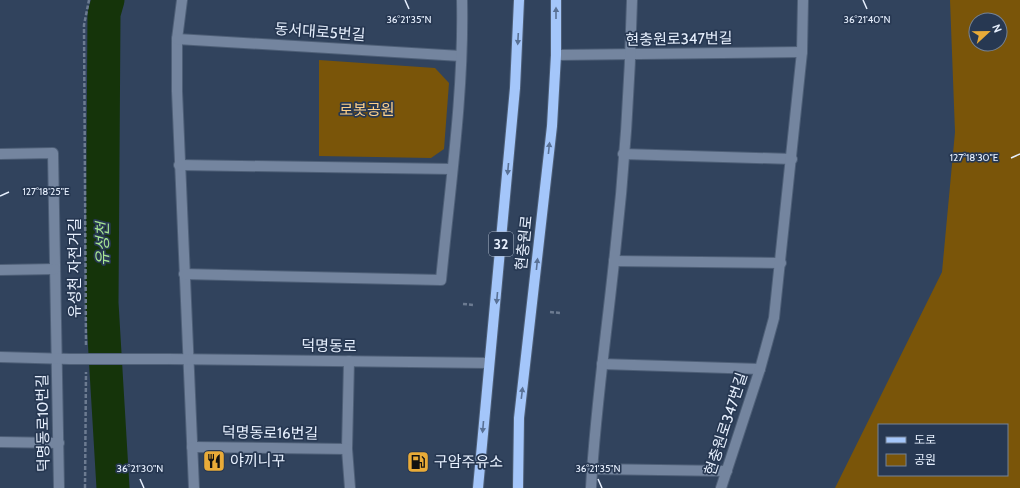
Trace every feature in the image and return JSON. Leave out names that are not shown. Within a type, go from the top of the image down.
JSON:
[{"type":"main road","name":"현충원로","points":[[478,488],[489,363],[496,308],[515,88],[519,0]]},
{"type":"main road","name":"현충원로","points":[[518,488],[519,418],[552,126],[556,55],[556,0]]},
{"type":"street","points":[[182,0],[177,39],[179,165],[194,488]]},
{"type":"street","points":[[184,274],[440,280],[452,169],[461,56],[462,0]]},
{"type":"street","points":[[591,488],[602,364],[614,261],[623,154],[632,0]]},
{"type":"street","name":"현충원로347번길","points":[[721,488],[760,369],[774,318],[792,159],[802,52],[802,0]]},
{"type":"street","name":"동서대로5번길","points":[[177,39],[461,56]]},
{"type":"street","name":"현충원로347번길","points":[[556,55],[802,52]]},
{"type":"street","name":"덕명동로10번길","points":[[0,154],[53,153],[59,488]]},
{"type":"street","points":[[623,154],[792,159]]},
{"type":"street","points":[[179,165],[452,169]]},
{"type":"street","points":[[614,261],[781,263]]},
{"type":"street","points":[[0,270],[55,269]]},
{"type":"street","points":[[0,357],[56,357]]},
{"type":"street","name":"덕명동로","points":[[56,357],[489,363]]},
{"type":"street","points":[[349,361],[347,449],[350,488]]},
{"type":"street","name":"현충원로347번길","points":[[602,364],[760,369]]},
{"type":"street","points":[[0,442],[59,444]]},
{"type":"street","name":"덕명동로16번길","points":[[192,447],[347,449]]},
{"type":"street","points":[[592,469],[727,471]]},
{"type":"path","name":"유성천 자전거길","points":[[86,346],[84,25],[89,0]]},
{"type":"path","points":[[463,304],[474,306]]},
{"type":"path","points":[[550,312],[560,313]]},
{"type":"path","points":[[86,370],[86,488]]},
{"type":"green space","points":[[950,0],[1020,0],[1020,488],[835,488],[942,272],[955,132]]},
{"type":"green space","name":"로봇공원","points":[[319,60],[435,68],[449,83],[444,149],[431,158],[319,156]]},
{"type":"waterway","name":"유성천","points":[[108,0],[104,14],[102,303],[113,488]]},
{"type":"place","name":"야끼니꾸","points":[[214,461]]},
{"type":"place","name":"구암주유소","points":[[418,462]]}]
